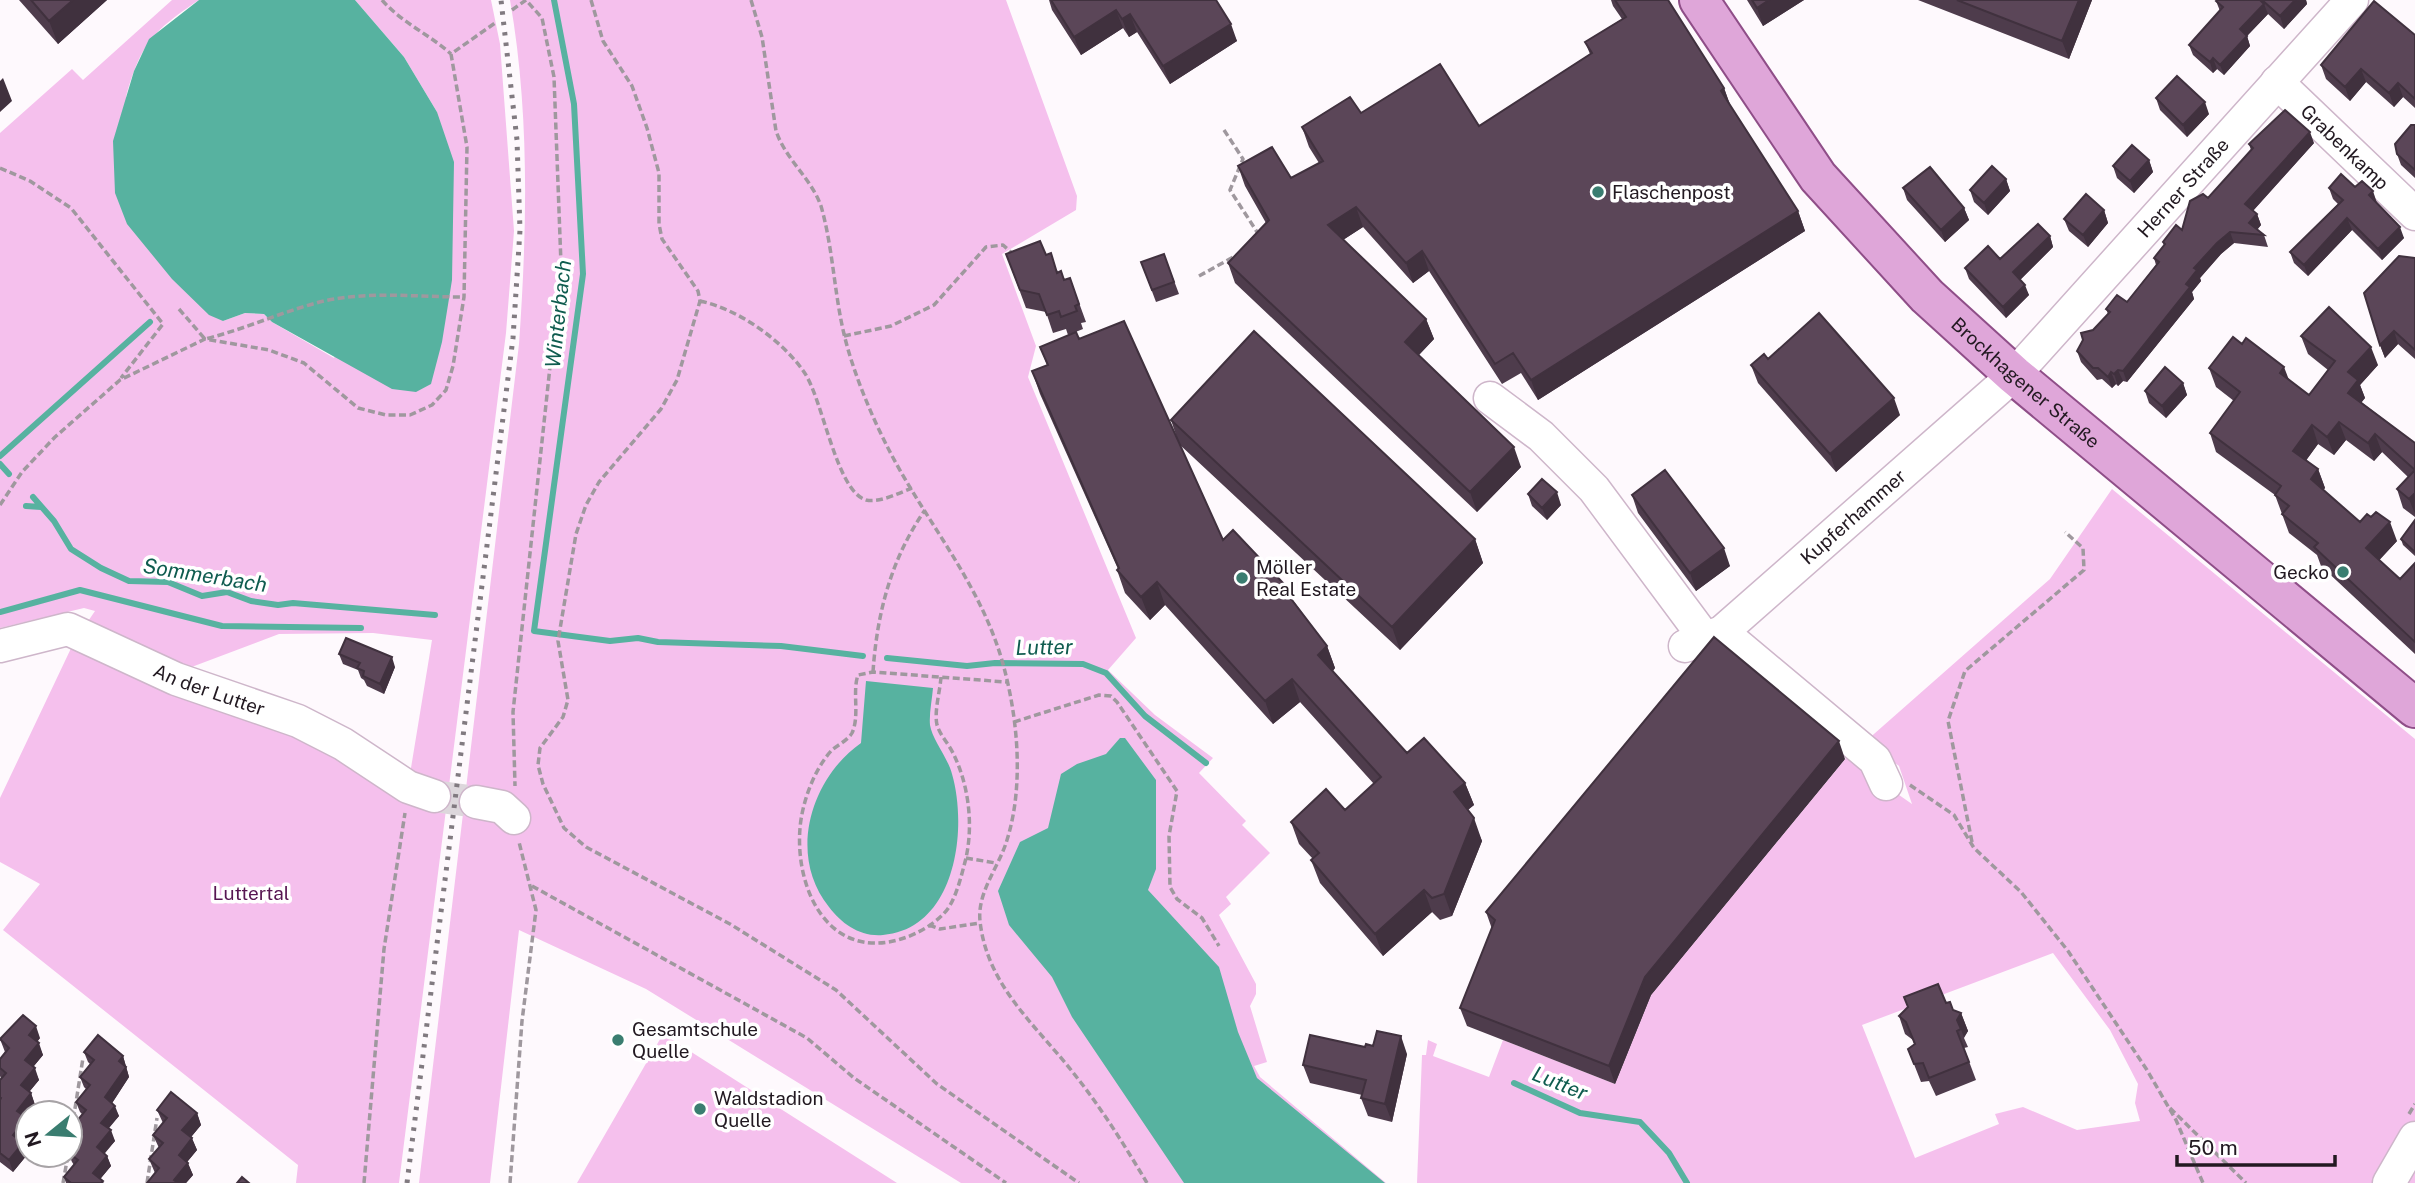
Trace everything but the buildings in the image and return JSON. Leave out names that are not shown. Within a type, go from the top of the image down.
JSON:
[{"type":"main road","name":"Brockhagener Straße","points":[[1699,0],[1782,128],[1832,194],[1927,296],[2014,375],[2415,708]]},
{"type":"street","name":"Herner Straße","points":[[2014,375],[2352,0]]},
{"type":"street","name":"Grabenkamp","points":[[2277,82],[2415,214]]},
{"type":"street","name":"Kupferhammer","points":[[1704,639],[2014,375]]},
{"type":"street","points":[[1490,398],[1541,436],[1594,489],[1704,639],[1875,760],[1886,784]]},
{"type":"street","name":"An der Lutter","points":[[0,646],[68,629],[176,679],[298,721],[343,744],[421,791]]},
{"type":"street","points":[[476,802],[511,814]]},
{"type":"street","points":[[2389,1183],[2415,1138]]},
{"type":"path","points":[[179,309],[205,339],[269,351],[304,363],[358,408],[386,415],[410,415],[432,405],[446,390],[453,366],[464,297],[467,147],[451,54],[432,37],[399,19],[382,0]]},
{"type":"path","points":[[510,1183],[522,1021],[536,910],[532,886],[511,814],[515,795],[514,699],[561,264],[558,124],[554,77],[542,19],[526,0],[512,10]]},
{"type":"path","points":[[591,0],[603,41],[632,86],[647,128],[659,173],[659,224],[662,239],[698,291],[700,301],[686,355],[661,409],[612,463],[586,505],[576,534],[558,640],[568,700],[563,717],[540,748],[538,765],[556,815],[572,837],[730,924],[836,990],[930,1079],[1079,1183]]},
{"type":"path","points":[[751,0],[762,37],[780,145],[815,191],[827,226],[844,337],[889,450],[981,604],[1004,668],[1014,722],[1017,780],[1007,841],[980,907],[980,923],[996,975],[1010,998],[1093,1098],[1147,1183]]},
{"type":"path","points":[[451,54],[495,23]]},
{"type":"path","points":[[1224,130],[1243,159],[1230,190],[1262,240]]},
{"type":"path","points":[[0,168],[30,181],[71,208],[163,324],[120,380],[55,437],[22,472],[0,504]]},
{"type":"path","points":[[844,337],[891,326],[934,305],[986,247],[1003,245],[1015,256]]},
{"type":"path","points":[[1199,276],[1241,252]]},
{"type":"path","points":[[120,380],[205,339],[337,299],[381,293],[464,297]]},
{"type":"path","points":[[700,301],[724,308],[772,338],[804,372],[814,390],[842,471],[858,495],[864,499],[878,500],[912,488]]},
{"type":"path","points":[[873,672],[883,598],[892,568],[925,510]]},
{"type":"path","points":[[1973,848],[1948,721],[1965,671],[2084,570],[2083,548],[2065,532]]},
{"type":"path","points":[[941,677],[937,726],[963,778],[968,807],[966,858],[950,905],[929,925],[888,943],[857,941],[829,924],[820,915],[807,887],[800,840],[807,798],[821,765],[851,735],[858,675],[873,672],[941,677],[1007,682]]},
{"type":"path","points":[[1014,722],[1098,695],[1111,696],[1117,702],[1177,791],[1169,836],[1170,887],[1177,899],[1202,918],[1219,946]]},
{"type":"path","points":[[1886,784],[1894,782],[1915,785],[1954,814],[1973,848],[2021,892],[2068,951],[2167,1105],[2203,1183]]},
{"type":"path","points":[[364,1183],[384,949],[421,791]]},
{"type":"path","points":[[966,858],[996,863]]},
{"type":"path","points":[[532,886],[797,1032],[854,1078],[1006,1183]]},
{"type":"path","points":[[929,925],[940,929],[980,923]]},
{"type":"path","points":[[76,1099],[83,1058]]},
{"type":"path","points":[[2167,1105],[2246,1183]]},
{"type":"path","points":[[147,1183],[157,1118]]},
{"type":"green space","name":"Luttertal","points":[[172,0],[199,0],[170,21],[151,40],[137,63],[126,97],[223,321],[245,313],[264,314],[272,322],[334,358],[437,112],[404,57],[355,0],[491,0],[500,44],[514,231],[506,333],[399,1183],[296,1183],[298,1165],[3,930],[40,884],[0,862],[0,798],[74,642],[95,611],[84,608],[0,628],[0,133],[72,69],[83,80]],"holes":[[[373,633],[432,640],[410,774],[181,671],[279,634]]]},
{"type":"green space","points":[[510,0],[1006,0],[1077,196],[1076,210],[1002,254],[1036,346],[1028,377],[1136,638],[1108,670],[1155,715],[1213,758],[1199,773],[1246,821],[1242,825],[1270,853],[1226,897],[1231,904],[1219,915],[1256,984],[1256,994],[1250,1006],[1267,1062],[1254,1066],[1260,1077],[1386,1183],[961,1183],[646,989],[519,930],[490,1183],[419,1183],[519,344],[525,215],[524,129]]},
{"type":"green space","points":[[2112,489],[2415,739],[2415,1183],[1417,1183],[1422,1055],[1426,1055],[1428,1040],[1437,1044],[1433,1056],[1489,1077],[1503,1040],[1615,1084],[1651,995],[1846,758],[1912,804],[1899,766],[1866,741],[2050,579]],"holes":[[[2053,953],[2110,1030],[2138,1084],[2135,1103],[2140,1121],[2077,1130],[2023,1107],[1995,1114],[1999,1124],[1915,1158],[1862,1025]]]},
{"type":"green space","name":"Waldstadion Quelle","points":[[663,1034],[897,1183],[577,1183]]},
{"type":"shaded area","points":[[199,0],[355,0],[404,57],[437,112],[454,162],[452,280],[442,342],[431,384],[416,392],[392,389],[272,322],[264,314],[245,313],[223,321],[209,315],[172,279],[127,224],[115,193],[113,141],[134,71],[149,39]]},
{"type":"shaded area","points":[[866,681],[933,688],[930,725],[950,768],[957,796],[956,848],[951,873],[941,896],[927,915],[908,929],[883,935],[859,932],[840,919],[829,907],[816,886],[809,864],[807,841],[810,819],[829,776],[861,743]]},
{"type":"shaded area","points":[[1120,738],[1125,738],[1156,780],[1156,869],[1148,890],[1219,967],[1238,1032],[1257,1078],[1385,1183],[1184,1183],[1072,1017],[1052,977],[1009,925],[998,891],[1020,842],[1048,828],[1061,774],[1077,764],[1106,754]]},
{"type":"waterway","name":"Winterbach","points":[[554,0],[574,104],[583,274],[534,631],[610,641],[638,638],[658,642],[781,646],[863,656]]},
{"type":"waterway","name":"Sommerbach","points":[[0,456],[150,322]]},
{"type":"waterway","name":"Sommerbach","points":[[0,464],[9,474]]},
{"type":"waterway","name":"Sommerbach","points":[[33,497],[54,521],[71,549],[101,568],[129,581],[168,582],[202,596],[227,592],[251,601],[278,605],[293,603],[435,615]]},
{"type":"waterway","name":"Lutter","points":[[26,506],[41,507]]},
{"type":"waterway","name":"Lutter","points":[[0,612],[80,590],[222,626],[361,628]]},
{"type":"waterway","name":"Lutter","points":[[887,658],[967,666],[995,663],[1083,664],[1106,673],[1145,716],[1206,763]]},
{"type":"waterway","name":"Lutter","points":[[1514,1083],[1580,1113],[1640,1122],[1669,1153],[1687,1183]]},
{"type":"tunnel","points":[[434,796],[476,802]]},
{"type":"railway","points":[[407,1183],[513,338],[520,230],[517,140],[501,0]]},
{"type":"place","name":"Flaschenpost","points":[[1598,192]]},
{"type":"place","name":"Gecko","points":[[2343,572]]},
{"type":"place","name":"Möller Real Estate","points":[[1242,578]]},
{"type":"place","name":"Gesamtschule Quelle","points":[[618,1040]]},
{"type":"place","name":"Waldstadion Quelle","points":[[700,1109]]}]
